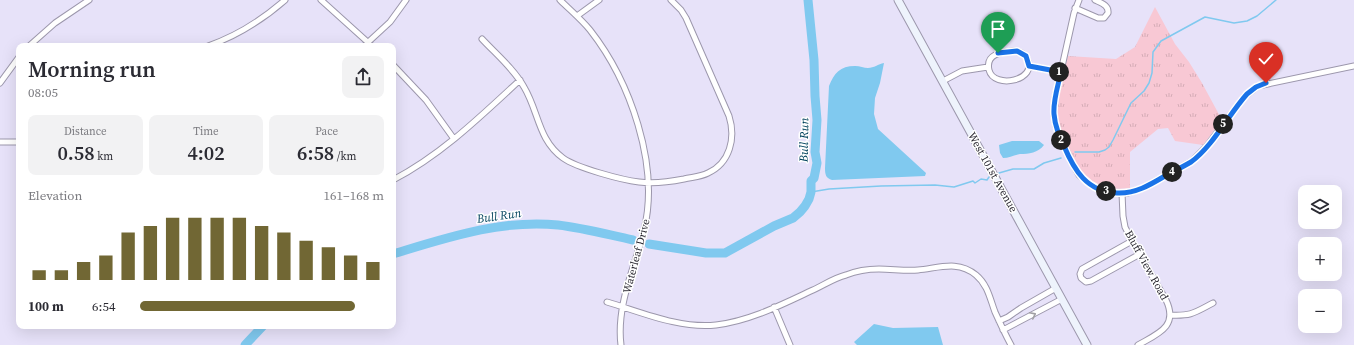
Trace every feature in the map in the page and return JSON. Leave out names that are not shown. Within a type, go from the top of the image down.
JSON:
[{"type":"street","points":[[33,43],[55,23],[89,0]]},
{"type":"street","points":[[216,43],[229,38],[260,20],[285,0]]},
{"type":"street","points":[[321,0],[366,43]]},
{"type":"street","points":[[370,43],[390,22],[406,0]]},
{"type":"street","name":"Waterleaf Drive","points":[[560,0],[577,16],[595,37],[608,57],[634,112],[642,140],[648,170],[649,183],[646,224],[622,306],[620,328],[621,345]]},
{"type":"street","points":[[577,16],[599,0]]},
{"type":"street","points":[[482,39],[520,80],[527,92],[544,137],[560,156],[581,167],[628,180],[649,183],[672,181],[699,176],[716,168],[724,160],[732,139],[732,128],[729,116],[686,18],[681,10],[671,0]]},
{"type":"street","name":"West 101st Avenue","points":[[898,0],[1087,345]]},
{"type":"street","points":[[1079,0],[1075,8],[1055,98],[1054,115],[1057,132],[1079,175],[1092,186],[1108,192],[1122,193],[1143,188],[1192,161],[1206,147],[1244,97],[1256,87],[1266,83],[1354,66]]},
{"type":"street","points":[[1075,8],[1098,18],[1104,18],[1108,13],[1107,8],[1095,0]]},
{"type":"street","points":[[1014,51],[1024,54],[1028,59],[1029,66],[1023,77],[1018,79],[1003,80],[992,76],[988,67],[990,60],[996,54],[1000,52],[1014,51]]},
{"type":"street","points":[[0,83],[16,61]]},
{"type":"street","points":[[1029,66],[1061,72]]},
{"type":"street","points":[[943,81],[962,71],[988,67]]},
{"type":"street","points":[[396,68],[426,100],[454,140]]},
{"type":"street","points":[[396,178],[454,140],[520,80]]},
{"type":"street","points":[[0,142],[16,142]]},
{"type":"street","name":"Bluff View Road","points":[[1122,193],[1124,221],[1132,241],[1168,304],[1170,315],[1168,323],[1164,329],[1138,345]]},
{"type":"street","points":[[1132,241],[1082,270],[1080,274],[1081,278],[1086,282],[1091,281],[1140,254]]},
{"type":"street","points":[[607,302],[678,322],[707,325],[724,324],[742,320],[849,274],[872,269],[914,270],[951,265],[968,270],[980,279],[988,291],[999,321],[1011,345]]},
{"type":"street","points":[[999,321],[1008,318],[1021,308],[1056,288]]},
{"type":"street","points":[[1003,330],[1062,299]]},
{"type":"street","points":[[1170,315],[1192,314],[1213,303]]},
{"type":"street","points":[[774,307],[790,345]]},
{"type":"green space","points":[[1155,7],[1175,44],[1189,62],[1202,83],[1222,120],[1203,145],[1175,141],[1168,128],[1158,129],[1130,152],[1130,188],[1117,189],[1106,187],[1089,179],[1082,172],[1061,133],[1057,118],[1057,100],[1062,77],[1068,56],[1116,59],[1135,47]]},
{"type":"water","points":[[884,63],[875,98],[874,114],[878,129],[926,173],[925,176],[832,180],[826,176],[825,173],[829,86],[831,81],[838,71],[845,67],[855,66],[870,68]]},
{"type":"water","points":[[1012,141],[1039,141],[1044,145],[1039,150],[1027,154],[1003,158],[1000,153],[999,145]]},
{"type":"water","points":[[874,324],[893,328],[938,327],[943,345],[857,345],[854,342]]},
{"type":"waterway","name":"Bull Run","points":[[649,244],[706,253],[725,253],[774,226],[793,218],[805,206],[811,192],[811,181],[814,178],[817,163],[815,152],[817,120],[814,60],[808,0]]},
{"type":"waterway","points":[[1075,152],[1099,152],[1109,147],[1131,103],[1144,91],[1149,83],[1152,73],[1153,52],[1161,41],[1205,17],[1234,23],[1247,21],[1257,16],[1276,0]]},
{"type":"waterway","points":[[999,173],[1013,169],[1034,169],[1044,163],[1061,158]]},
{"type":"waterway","points":[[811,192],[829,189],[881,186],[935,185],[954,187],[973,181],[975,183],[981,179],[987,180],[989,177]]},
{"type":"waterway","name":"Bull Run","points":[[396,253],[474,231],[516,225],[558,225],[633,240]]},
{"type":"waterway","name":"Bull Run","points":[[245,345],[260,329]]},
{"type":"route","points":[[998,53],[1017,51],[1026,56],[1029,61],[1029,66],[1061,72],[1054,104],[1057,132],[1075,170],[1079,175],[1092,186],[1100,190],[1116,193],[1128,193],[1143,188],[1192,161],[1206,147],[1247,94],[1256,87],[1266,83]]}]
